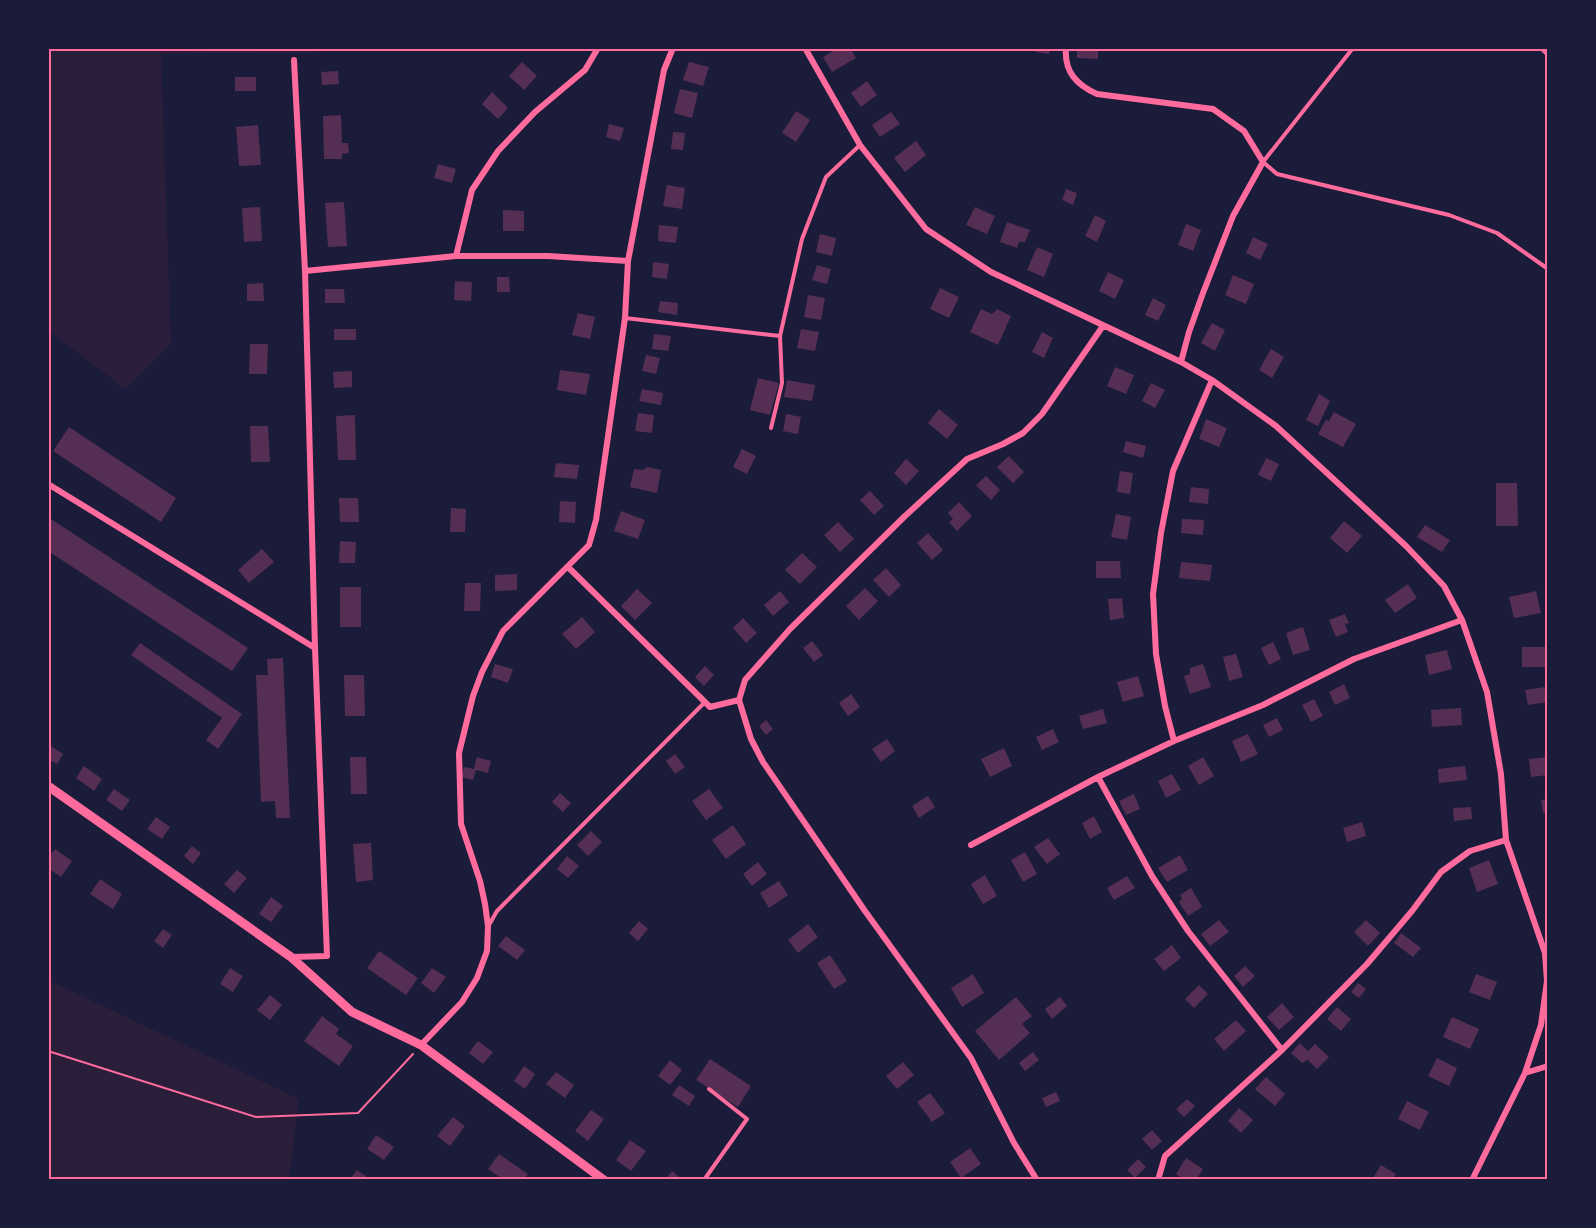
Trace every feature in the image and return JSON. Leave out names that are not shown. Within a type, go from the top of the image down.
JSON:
[{"type":"street","points":[[456,256],[472,190],[498,151],[535,112],[585,70],[598,48]]},
{"type":"street","points":[[421,1045],[462,1002],[477,978],[488,951],[485,904],[480,881],[461,824],[459,753],[470,707],[482,672],[503,631],[589,545],[596,520],[625,318],[628,261],[664,70],[673,48]]},
{"type":"street","points":[[805,48],[860,145],[926,229],[991,272],[1181,362],[1212,380],[1276,426],[1406,546],[1444,586],[1462,620],[1487,692],[1501,774],[1506,840],[1545,953],[1547,981],[1541,1025],[1525,1073],[1472,1180]]},
{"type":"street","points":[[1066,48],[1072,77],[1081,87],[1097,94],[1213,109],[1244,131],[1263,162],[1233,216],[1189,332],[1181,362]]},
{"type":"street","points":[[291,957],[327,956],[315,648],[305,271],[294,60]]},
{"type":"street","points":[[305,271],[456,256],[548,256],[628,261]]},
{"type":"street","points":[[1036,1180],[1014,1143],[971,1058],[865,911],[763,762],[751,739],[739,700],[745,680],[790,629],[904,517],[967,459],[1023,433],[1042,414],[1103,326]]},
{"type":"street","points":[[1174,741],[1164,706],[1156,654],[1153,594],[1173,471],[1212,380]]},
{"type":"street","points":[[48,484],[315,648]]},
{"type":"street","points":[[568,567],[710,707],[739,700]]},
{"type":"street","points":[[971,845],[1098,777],[1174,741],[1263,705],[1354,659],[1462,620]]},
{"type":"street","points":[[1098,777],[1152,876],[1188,931],[1281,1050]]},
{"type":"street","points":[[48,786],[291,957],[352,1012],[421,1045],[604,1180]]},
{"type":"street","points":[[1158,1180],[1165,1156],[1281,1050],[1367,964],[1442,872],[1470,851],[1506,840]]},
{"type":"street","points":[[1525,1073],[1548,1066]]},
{"type":"lane","points":[[1353,48],[1263,162],[1277,174],[1449,215],[1497,233],[1548,269]]},
{"type":"lane","points":[[1541,48],[1548,55]]},
{"type":"lane","points":[[771,428],[782,383],[780,336],[802,239],[826,177],[860,145]]},
{"type":"lane","points":[[625,318],[780,336]]},
{"type":"lane","points":[[488,926],[497,911],[705,702]]},
{"type":"lane","points":[[704,1180],[747,1119],[709,1089]]},
{"type":"path","points":[[48,1051],[256,1117],[358,1113],[421,1045]]},
{"type":"shaded area","points":[[48,48],[472,48],[469,50],[161,54],[171,343],[125,389],[48,330]]},
{"type":"shaded area","points":[[48,980],[299,1099],[289,1180],[48,1180]]},
{"type":"building","points":[[838,48],[850,48],[856,58],[832,72],[823,57]]},
{"type":"building","points":[[1037,48],[1050,48],[1049,54],[1036,52]]},
{"type":"building","points":[[1077,48],[1098,48],[1098,59],[1077,58]]},
{"type":"building","points":[[522,62],[537,76],[524,90],[509,76]]},
{"type":"building","points":[[689,62],[709,67],[703,86],[683,80]]},
{"type":"building","points":[[338,71],[339,84],[322,85],[321,72]]},
{"type":"building","points":[[235,77],[256,77],[256,91],[235,91]]},
{"type":"building","points":[[867,81],[877,95],[861,107],[851,93]]},
{"type":"building","points":[[680,89],[698,93],[692,118],[674,113]]},
{"type":"building","points":[[492,92],[508,108],[498,119],[482,104]]},
{"type":"building","points":[[796,111],[810,120],[796,142],[782,133]]},
{"type":"building","points":[[891,112],[900,124],[880,137],[872,125]]},
{"type":"building","points":[[341,115],[342,143],[348,143],[349,153],[342,154],[342,159],[324,159],[323,116]]},
{"type":"building","points":[[609,124],[624,128],[620,141],[606,137]]},
{"type":"building","points":[[258,125],[261,165],[239,166],[236,127]]},
{"type":"building","points":[[673,132],[685,133],[683,150],[671,149]]},
{"type":"building","points":[[916,141],[926,155],[905,172],[894,158]]},
{"type":"building","points":[[438,164],[456,169],[452,183],[434,178]]},
{"type":"building","points":[[667,185],[685,188],[682,209],[663,206]]},
{"type":"building","points":[[1066,189],[1077,193],[1073,205],[1062,200]]},
{"type":"building","points":[[344,202],[347,246],[328,247],[325,203]]},
{"type":"building","points":[[260,207],[262,241],[244,242],[242,208]]},
{"type":"building","points":[[975,207],[995,216],[987,234],[966,225]]},
{"type":"building","points":[[503,210],[524,211],[524,231],[503,231]]},
{"type":"building","points":[[1095,215],[1106,221],[1097,242],[1085,236]]},
{"type":"building","points":[[1007,222],[1030,230],[1025,242],[1019,242],[1017,248],[1000,242]]},
{"type":"building","points":[[1186,224],[1201,230],[1193,251],[1178,245]]},
{"type":"building","points":[[659,225],[678,227],[676,243],[658,241]]},
{"type":"building","points":[[820,234],[836,238],[832,256],[816,252]]},
{"type":"building","points":[[1253,237],[1268,244],[1260,260],[1246,253]]},
{"type":"building","points":[[1037,247],[1053,254],[1044,277],[1027,270]]},
{"type":"building","points":[[653,262],[669,264],[667,279],[652,277]]},
{"type":"building","points":[[817,265],[831,269],[827,284],[812,280]]},
{"type":"building","points":[[1108,272],[1124,280],[1115,299],[1099,291]]},
{"type":"building","points":[[1233,275],[1254,284],[1246,304],[1225,295]]},
{"type":"building","points":[[497,277],[509,277],[510,292],[497,292]]},
{"type":"building","points":[[455,281],[472,282],[471,301],[454,300]]},
{"type":"building","points":[[263,283],[264,301],[247,301],[247,284]]},
{"type":"building","points":[[940,288],[959,297],[949,318],[930,309]]},
{"type":"building","points":[[325,289],[344,289],[345,303],[325,303]]},
{"type":"building","points":[[808,295],[825,298],[821,320],[804,317]]},
{"type":"building","points":[[1153,298],[1166,305],[1158,321],[1145,315]]},
{"type":"building","points":[[660,301],[678,303],[677,315],[658,312]]},
{"type":"building","points":[[981,309],[992,314],[997,309],[1011,316],[998,345],[970,332]]},
{"type":"building","points":[[578,313],[595,317],[590,339],[572,335]]},
{"type":"building","points":[[1212,323],[1225,330],[1215,351],[1201,343]]},
{"type":"building","points":[[334,329],[356,329],[356,340],[334,340]]},
{"type":"building","points":[[801,329],[819,332],[815,351],[797,348]]},
{"type":"building","points":[[1042,332],[1053,338],[1044,358],[1032,352]]},
{"type":"building","points":[[654,334],[671,336],[668,351],[652,349]]},
{"type":"building","points":[[250,344],[268,344],[267,374],[249,374]]},
{"type":"building","points":[[1271,349],[1284,357],[1272,378],[1259,370]]},
{"type":"building","points":[[646,355],[660,358],[656,374],[642,371]]},
{"type":"building","points":[[1115,367],[1134,375],[1126,394],[1107,386]]},
{"type":"building","points":[[560,370],[590,374],[586,395],[557,390]]},
{"type":"building","points":[[352,371],[352,387],[334,388],[333,372]]},
{"type":"building","points":[[758,378],[779,383],[770,415],[750,410]]},
{"type":"building","points":[[787,380],[815,385],[812,401],[784,397]]},
{"type":"building","points":[[1151,383],[1165,390],[1155,408],[1142,401]]},
{"type":"building","points":[[642,389],[663,393],[661,405],[639,401]]},
{"type":"building","points":[[1319,394],[1330,401],[1318,426],[1306,420]]},
{"type":"building","points":[[939,409],[958,425],[947,439],[928,423]]},
{"type":"building","points":[[1334,412],[1356,424],[1343,447],[1318,434]]},
{"type":"building","points":[[638,413],[654,415],[652,433],[635,431]]},
{"type":"building","points":[[786,414],[801,417],[798,434],[783,431]]},
{"type":"building","points":[[355,415],[356,460],[338,460],[336,416]]},
{"type":"building","points":[[1206,419],[1227,428],[1219,447],[1199,439]]},
{"type":"building","points":[[250,426],[268,426],[270,462],[251,462]]},
{"type":"building","points":[[69,427],[176,498],[161,522],[53,451]]},
{"type":"building","points":[[1126,441],[1146,446],[1143,458],[1123,452]]},
{"type":"building","points":[[742,449],[756,456],[747,474],[733,467]]},
{"type":"building","points":[[1009,456],[1024,472],[1013,483],[997,467]]},
{"type":"building","points":[[1266,458],[1279,464],[1271,481],[1258,475]]},
{"type":"building","points":[[906,459],[919,471],[906,485],[894,473]]},
{"type":"building","points":[[556,463],[579,465],[577,479],[554,477]]},
{"type":"building","points":[[648,467],[661,470],[657,493],[630,487],[634,469],[642,470]]},
{"type":"building","points":[[1120,471],[1133,473],[1130,494],[1117,492]]},
{"type":"building","points":[[986,476],[1000,490],[991,500],[976,485]]},
{"type":"building","points":[[1496,483],[1517,483],[1518,526],[1496,526]]},
{"type":"building","points":[[1191,487],[1209,489],[1208,504],[1189,502]]},
{"type":"building","points":[[870,491],[884,506],[874,515],[860,500]]},
{"type":"building","points":[[339,498],[358,498],[359,522],[340,522]]},
{"type":"building","points":[[560,501],[576,502],[575,523],[559,522]]},
{"type":"building","points":[[959,502],[972,516],[957,531],[949,522],[953,519],[948,513]]},
{"type":"building","points":[[451,508],[466,509],[465,532],[450,532]]},
{"type":"building","points":[[621,511],[645,520],[638,539],[614,531]]},
{"type":"building","points":[[1116,514],[1131,517],[1127,540],[1111,537]]},
{"type":"building","points":[[48,517],[248,648],[232,671],[48,551]]},
{"type":"building","points":[[1182,519],[1204,520],[1203,535],[1181,533]]},
{"type":"building","points":[[1344,521],[1362,536],[1347,553],[1330,538]]},
{"type":"building","points":[[838,522],[854,539],[840,552],[824,535]]},
{"type":"building","points":[[1425,525],[1450,540],[1442,552],[1417,537]]},
{"type":"building","points":[[928,533],[943,550],[932,560],[917,543]]},
{"type":"building","points":[[340,541],[356,542],[355,563],[339,563]]},
{"type":"building","points":[[262,549],[274,562],[249,583],[238,570]]},
{"type":"building","points":[[802,553],[817,567],[800,584],[785,570]]},
{"type":"building","points":[[1096,561],[1120,561],[1121,578],[1096,578]]},
{"type":"building","points":[[1181,562],[1212,565],[1210,581],[1179,578]]},
{"type":"building","points":[[886,568],[901,585],[889,597],[873,580]]},
{"type":"building","points":[[517,574],[517,590],[495,591],[495,575]]},
{"type":"building","points":[[465,583],[481,583],[480,611],[464,611]]},
{"type":"building","points":[[1408,584],[1417,598],[1395,613],[1385,600]]},
{"type":"building","points":[[340,587],[361,587],[361,627],[340,627]]},
{"type":"building","points":[[865,588],[878,601],[859,620],[846,606]]},
{"type":"building","points":[[637,589],[652,603],[635,620],[621,606]]},
{"type":"building","points":[[780,591],[789,602],[773,616],[764,605]]},
{"type":"building","points":[[1536,591],[1541,613],[1514,618],[1509,597]]},
{"type":"building","points":[[1122,598],[1124,618],[1110,620],[1108,599]]},
{"type":"building","points":[[1345,614],[1349,623],[1345,624],[1348,632],[1336,637],[1329,620]]},
{"type":"building","points":[[582,617],[595,632],[576,649],[562,634]]},
{"type":"building","points":[[743,618],[757,633],[746,643],[733,628]]},
{"type":"building","points":[[1303,627],[1310,650],[1293,655],[1286,633]]},
{"type":"building","points":[[812,641],[823,655],[814,662],[803,648]]},
{"type":"building","points":[[1273,642],[1281,659],[1269,665],[1261,648]]},
{"type":"building","points":[[140,643],[242,714],[218,749],[206,740],[222,718],[131,655]]},
{"type":"building","points":[[1522,647],[1545,647],[1546,667],[1522,667]]},
{"type":"building","points":[[1447,650],[1452,669],[1429,675],[1425,655]]},
{"type":"building","points":[[1236,654],[1243,677],[1229,681],[1223,657]]},
{"type":"building","points":[[283,658],[290,818],[276,818],[275,801],[261,802],[256,675],[268,675],[267,659]]},
{"type":"building","points":[[495,664],[513,669],[508,683],[491,677]]},
{"type":"building","points":[[1203,664],[1211,687],[1190,694],[1184,676],[1190,674],[1190,668]]},
{"type":"building","points":[[705,666],[714,675],[704,686],[695,677]]},
{"type":"building","points":[[344,675],[364,675],[365,716],[345,716]]},
{"type":"building","points":[[1138,676],[1144,696],[1123,702],[1117,682]]},
{"type":"building","points":[[1344,684],[1350,698],[1335,705],[1329,692]]},
{"type":"building","points":[[1545,687],[1547,702],[1528,705],[1525,690]]},
{"type":"building","points":[[851,694],[860,707],[848,716],[839,703]]},
{"type":"building","points":[[1314,699],[1323,716],[1311,722],[1302,705]]},
{"type":"building","points":[[1461,708],[1462,725],[1432,727],[1431,710]]},
{"type":"building","points":[[1103,709],[1107,723],[1083,729],[1079,716]]},
{"type":"building","points":[[1277,718],[1283,730],[1269,737],[1263,725]]},
{"type":"building","points":[[766,720],[773,729],[766,735],[759,726]]},
{"type":"building","points":[[1053,729],[1059,742],[1042,750],[1036,737]]},
{"type":"building","points":[[1248,734],[1258,754],[1241,762],[1232,741]]},
{"type":"building","points":[[887,739],[895,751],[881,762],[872,749]]},
{"type":"building","points":[[48,744],[63,754],[57,764],[48,759]]},
{"type":"building","points":[[1004,748],[1012,766],[990,777],[981,759]]},
{"type":"building","points":[[675,754],[685,767],[675,774],[666,761]]},
{"type":"building","points":[[350,757],[366,757],[367,794],[351,794]]},
{"type":"building","points":[[477,757],[491,761],[488,773],[476,770],[473,780],[461,777],[464,767],[474,769]]},
{"type":"building","points":[[1203,757],[1214,776],[1199,785],[1188,766]]},
{"type":"building","points":[[1548,757],[1548,775],[1531,777],[1529,759]]},
{"type":"building","points":[[84,766],[102,779],[94,791],[76,778]]},
{"type":"building","points":[[1465,766],[1467,780],[1439,783],[1438,769]]},
{"type":"building","points":[[1172,774],[1181,790],[1166,798],[1158,781]]},
{"type":"building","points":[[114,789],[130,800],[122,811],[106,800]]},
{"type":"building","points":[[709,789],[723,808],[706,820],[692,801]]},
{"type":"building","points":[[560,793],[571,803],[563,812],[552,802]]},
{"type":"building","points":[[1134,794],[1140,809],[1126,815],[1119,801]]},
{"type":"building","points":[[928,796],[935,807],[919,818],[912,806]]},
{"type":"building","points":[[1548,799],[1548,813],[1543,813],[1541,800]]},
{"type":"building","points":[[1471,807],[1472,819],[1454,821],[1453,808]]},
{"type":"building","points":[[1094,816],[1102,832],[1090,839],[1082,823]]},
{"type":"building","points":[[156,817],[170,827],[162,839],[147,829]]},
{"type":"building","points":[[1362,822],[1366,836],[1347,842],[1343,828]]},
{"type":"building","points":[[733,825],[746,844],[726,859],[712,840]]},
{"type":"building","points":[[591,831],[602,842],[588,856],[577,845]]},
{"type":"building","points":[[1048,838],[1060,854],[1047,864],[1034,847]]},
{"type":"building","points":[[371,843],[373,880],[356,882],[353,844]]},
{"type":"building","points":[[192,846],[201,853],[193,864],[184,856]]},
{"type":"building","points":[[55,849],[72,861],[61,877],[48,868],[48,858]]},
{"type":"building","points":[[1025,852],[1037,874],[1023,882],[1011,860]]},
{"type":"building","points":[[1180,855],[1188,870],[1167,882],[1158,868]]},
{"type":"building","points":[[567,856],[579,866],[568,878],[557,869]]},
{"type":"building","points":[[1489,860],[1498,884],[1477,892],[1469,868]]},
{"type":"building","points":[[758,862],[767,874],[752,886],[743,874]]},
{"type":"building","points":[[237,870],[247,878],[234,893],[224,884]]},
{"type":"building","points":[[985,875],[997,896],[983,904],[971,884]]},
{"type":"building","points":[[1127,876],[1135,888],[1114,900],[1107,888]]},
{"type":"building","points":[[100,879],[122,894],[113,909],[90,894]]},
{"type":"building","points":[[779,881],[788,895],[769,908],[760,893]]},
{"type":"building","points":[[1191,888],[1202,907],[1188,916],[1179,902],[1182,899],[1180,895]]},
{"type":"building","points":[[271,897],[283,906],[271,922],[259,914]]},
{"type":"building","points":[[1219,920],[1229,932],[1210,946],[1201,934]]},
{"type":"building","points":[[1366,920],[1380,933],[1368,946],[1354,932]]},
{"type":"building","points":[[639,921],[648,929],[638,941],[629,933]]},
{"type":"building","points":[[808,924],[818,937],[798,953],[788,940]]},
{"type":"building","points":[[163,929],[172,935],[163,948],[154,941]]},
{"type":"building","points":[[1401,933],[1421,948],[1413,957],[1394,943]]},
{"type":"building","points":[[506,936],[525,950],[517,960],[498,946]]},
{"type":"building","points":[[1172,945],[1181,958],[1164,971],[1154,959]]},
{"type":"building","points":[[379,951],[418,978],[406,995],[367,968]]},
{"type":"building","points":[[830,955],[847,981],[834,989],[817,963]]},
{"type":"building","points":[[1245,966],[1255,976],[1243,987],[1234,976]]},
{"type":"building","points":[[230,968],[243,976],[233,992],[220,984]]},
{"type":"building","points":[[432,968],[446,977],[434,993],[421,983]]},
{"type":"building","points":[[973,974],[984,993],[962,1007],[951,988]]},
{"type":"building","points":[[1476,974],[1497,982],[1490,1000],[1469,992]]},
{"type":"building","points":[[1358,983],[1366,989],[1359,998],[1351,992]]},
{"type":"building","points":[[1199,985],[1208,994],[1194,1008],[1185,999]]},
{"type":"building","points":[[270,995],[282,1005],[270,1020],[257,1010]]},
{"type":"building","points":[[1016,997],[1032,1016],[1022,1024],[1030,1033],[999,1060],[975,1031]]},
{"type":"building","points":[[1060,997],[1067,1006],[1052,1019],[1045,1009]]},
{"type":"building","points":[[1282,1003],[1294,1017],[1279,1030],[1267,1017]]},
{"type":"building","points":[[1337,1007],[1351,1019],[1341,1031],[1327,1019]]},
{"type":"building","points":[[322,1016],[339,1029],[336,1034],[353,1046],[339,1066],[304,1041]]},
{"type":"building","points":[[1452,1017],[1479,1029],[1470,1049],[1443,1037]]},
{"type":"building","points":[[1236,1020],[1246,1031],[1224,1051],[1214,1039]]},
{"type":"building","points":[[478,1041],[493,1052],[483,1064],[469,1053]]},
{"type":"building","points":[[1300,1043],[1308,1051],[1315,1044],[1329,1057],[1317,1069],[1308,1060],[1302,1063],[1291,1053]]},
{"type":"building","points":[[1033,1052],[1039,1060],[1025,1071],[1019,1063]]},
{"type":"building","points":[[1437,1058],[1457,1068],[1449,1086],[1428,1076]]},
{"type":"building","points":[[710,1059],[751,1086],[738,1107],[696,1080]]},
{"type":"building","points":[[670,1060],[682,1070],[670,1085],[658,1076]]},
{"type":"building","points":[[903,1062],[914,1075],[897,1089],[886,1076]]},
{"type":"building","points":[[524,1066],[535,1074],[525,1089],[514,1081]]},
{"type":"building","points":[[556,1072],[574,1085],[565,1098],[546,1084]]},
{"type":"building","points":[[1266,1077],[1285,1094],[1275,1106],[1255,1089]]},
{"type":"building","points":[[679,1085],[695,1096],[689,1106],[672,1095]]},
{"type":"building","points":[[1056,1092],[1060,1101],[1046,1107],[1042,1098]]},
{"type":"building","points":[[930,1093],[945,1113],[932,1122],[917,1102]]},
{"type":"building","points":[[1187,1099],[1195,1106],[1184,1117],[1176,1109]]},
{"type":"building","points":[[1407,1101],[1429,1112],[1420,1130],[1398,1119]]},
{"type":"building","points":[[1239,1108],[1253,1120],[1241,1133],[1228,1121]]},
{"type":"building","points":[[591,1110],[604,1119],[588,1141],[575,1131]]},
{"type":"building","points":[[453,1117],[465,1126],[450,1146],[437,1136]]},
{"type":"building","points":[[1152,1130],[1162,1141],[1152,1150],[1142,1139]]},
{"type":"building","points":[[376,1135],[394,1147],[384,1160],[367,1149]]},
{"type":"building","points":[[630,1140],[646,1151],[631,1171],[616,1160]]},
{"type":"building","points":[[970,1148],[981,1164],[961,1178],[950,1162]]},
{"type":"building","points":[[499,1154],[528,1174],[523,1180],[504,1180],[488,1169]]},
{"type":"building","points":[[1186,1158],[1203,1169],[1196,1180],[1185,1180],[1176,1174]]},
{"type":"building","points":[[1138,1159],[1146,1167],[1135,1178],[1127,1170]]},
{"type":"building","points":[[1381,1165],[1396,1174],[1392,1180],[1373,1178]]},
{"type":"building","points":[[357,1170],[367,1177],[365,1180],[349,1180]]},
{"type":"building","points":[[672,1171],[683,1180],[665,1180]]}]
